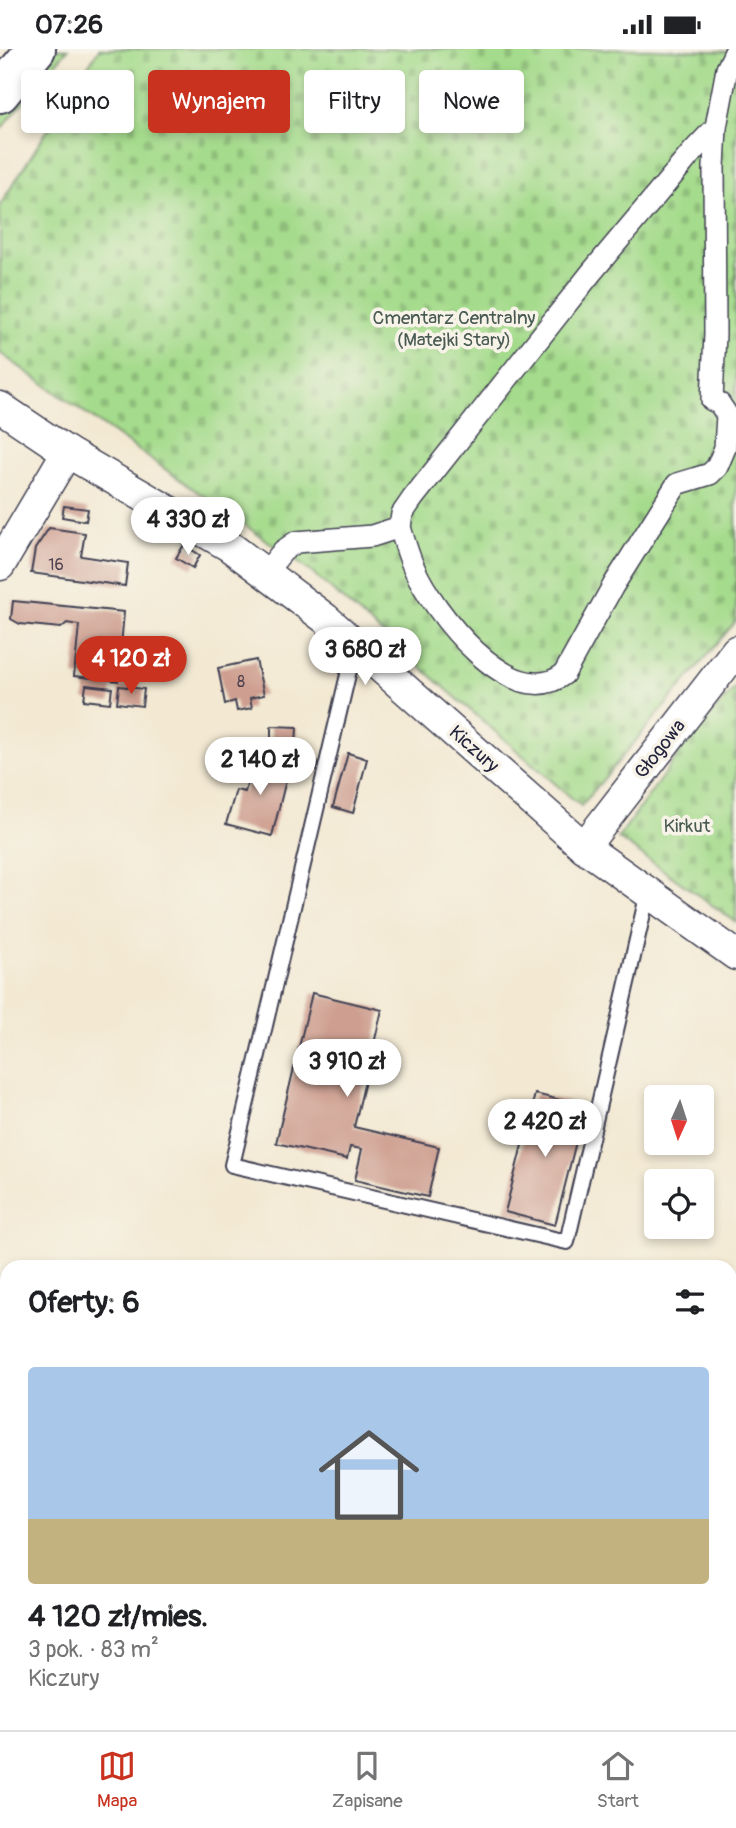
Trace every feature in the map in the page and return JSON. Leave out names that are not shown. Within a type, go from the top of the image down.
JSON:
[{"type":"main road","points":[[0,93],[36,49]]},
{"type":"street","points":[[716,127],[591,273],[402,514],[400,527],[414,569],[449,624],[478,653],[511,678],[523,683],[555,681],[564,674],[613,586],[677,484],[710,474],[723,457],[727,415],[725,408],[712,400],[715,334],[714,167],[716,127],[727,69],[736,50]]},
{"type":"street","name":"Kiczury","points":[[0,407],[67,452],[229,546],[327,619],[584,847],[736,955]]},
{"type":"street","points":[[0,565],[67,452]]},
{"type":"street","points":[[265,573],[283,551],[296,542],[372,536],[400,527]]},
{"type":"street","name":"Głogowa","points":[[584,847],[736,651]]},
{"type":"lane","points":[[355,644],[232,1165],[567,1242],[648,893]]},
{"type":"green space","points":[[56,49],[68,49],[50,70],[38,70]]},
{"type":"green space","name":"Cmentarz Centralny (Matejki Stary)","points":[[99,49],[650,49],[736,52],[736,621],[581,806],[310,571],[0,353],[0,205],[46,133],[134,133],[134,70],[86,70]]},
{"type":"green space","points":[[21,91],[21,105],[0,130],[0,116]]},
{"type":"green space","name":"Kirkut","points":[[736,687],[736,922],[618,838],[693,734]]},
{"type":"building","points":[[64,506],[88,509],[86,521],[62,517]]},
{"type":"building","points":[[49,528],[85,533],[81,556],[128,563],[125,586],[31,573],[35,549]]},
{"type":"building","points":[[184,545],[200,555],[193,568],[176,558]]},
{"type":"building","points":[[13,601],[124,612],[118,681],[74,676],[79,625],[67,623],[61,628],[20,624],[11,619]]},
{"type":"building","points":[[256,660],[264,695],[250,698],[252,708],[237,711],[235,701],[225,704],[218,668]]},
{"type":"building","points":[[86,685],[112,688],[110,703],[84,700]]},
{"type":"building","points":[[119,686],[144,689],[142,706],[117,703]]},
{"type":"building","points":[[271,726],[297,727],[296,747],[271,746]]},
{"type":"building","points":[[348,753],[367,759],[353,813],[333,807]]},
{"type":"building","points":[[255,755],[290,764],[272,836],[226,824],[236,790],[245,792]]},
{"type":"building","points":[[312,993],[382,1010],[354,1127],[439,1147],[428,1197],[355,1180],[362,1149],[350,1147],[347,1159],[276,1143]]},
{"type":"building","points":[[535,1094],[585,1106],[555,1225],[505,1212]]}]
